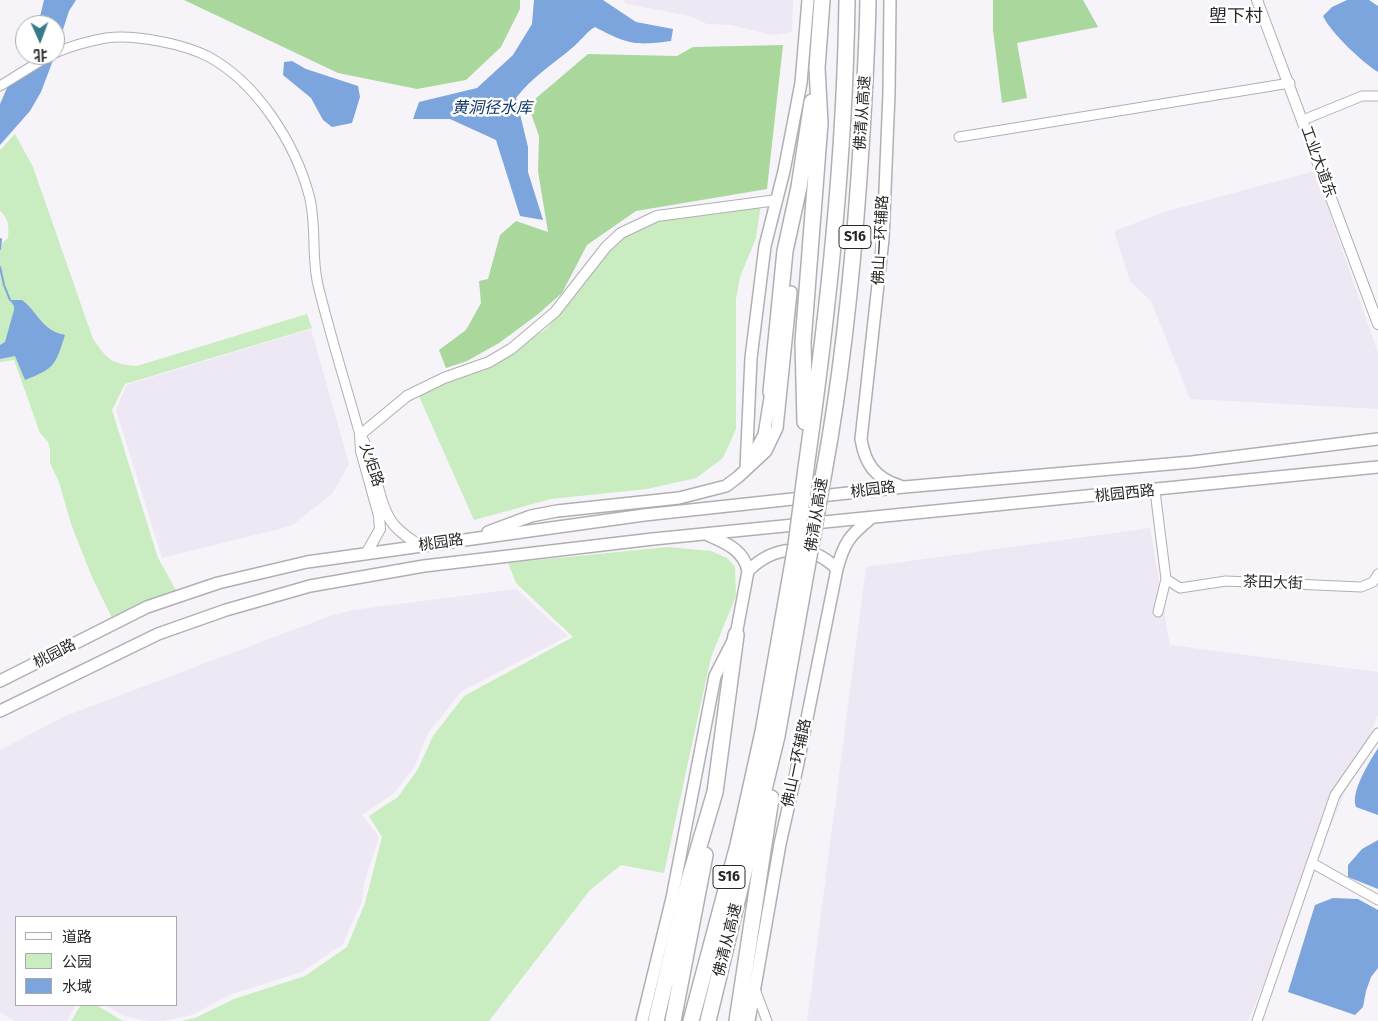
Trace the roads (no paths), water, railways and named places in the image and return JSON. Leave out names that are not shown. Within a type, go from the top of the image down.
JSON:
[{"type":"highway","points":[[771,392],[785,250],[799,187],[817,68],[822,0]]},
{"type":"highway","name":"佛清从高速","points":[[708,1021],[774,752],[770,734],[830,282],[844,82],[847,0]]},
{"type":"highway","name":"佛清从高速","points":[[691,1021],[770,734],[834,418],[852,277],[866,74],[868,0]]},
{"type":"highway","points":[[806,468],[803,342],[820,123],[817,68]]},
{"type":"highway","points":[[791,292],[799,187]]},
{"type":"highway","points":[[673,1021],[695,910],[715,792],[736,635]]},
{"type":"highway","points":[[737,1021],[770,809],[774,752]]},
{"type":"highway","points":[[656,1021],[688,880],[715,792]]},
{"type":"main road","points":[[746,468],[751,358],[765,246],[777,200],[801,83],[808,0]]},
{"type":"main road","name":"佛山一环辅路","points":[[890,0],[889,93],[883,239],[861,439],[868,465],[874,473],[886,482],[904,487]]},
{"type":"main road","points":[[467,540],[531,516],[679,498],[726,486],[766,451],[777,428],[791,292]]},
{"type":"main road","points":[[746,468],[764,435],[771,392]]},
{"type":"main road","name":"桃园西路","points":[[904,487],[1192,462],[1378,439]]},
{"type":"main road","name":"桃园西路","points":[[872,518],[1155,491],[1378,467]]},
{"type":"main road","name":"桃园路","points":[[0,681],[147,607],[218,583],[307,562],[644,515],[904,487]]},
{"type":"main road","name":"佛山一环辅路","points":[[749,1021],[780,844],[837,569],[844,544],[852,533],[872,518]]},
{"type":"main road","name":"桃园路","points":[[0,711],[158,634],[226,610],[310,586],[424,566],[706,534],[872,518]]},
{"type":"main road","points":[[642,1021],[672,898],[715,676],[736,635],[748,571],[746,561],[739,552],[706,534]]},
{"type":"main road","points":[[748,571],[759,561],[789,549],[820,556],[837,569]]},
{"type":"street","name":"工业大道东","points":[[1257,0],[1290,83],[1378,324]]},
{"type":"street","points":[[65,50],[108,38],[131,38],[162,42],[209,56],[237,76],[280,127],[298,159],[310,197],[317,283],[360,434],[408,396],[444,378],[488,362],[511,349],[555,312],[606,247],[621,233],[657,216],[777,200]]},
{"type":"street","points":[[0,86],[34,65]]},
{"type":"street","points":[[959,137],[1290,83]]},
{"type":"street","points":[[1303,120],[1362,96],[1378,96]]},
{"type":"street","name":"火炬路","points":[[360,434],[369,449],[387,514],[395,526],[420,546]]},
{"type":"street","name":"火炬路","points":[[360,434],[360,451],[379,516],[380,529],[366,554]]},
{"type":"street","points":[[1155,491],[1166,579],[1158,612]]},
{"type":"street","name":"茶田大街","points":[[1166,579],[1180,588],[1226,581],[1361,587],[1373,582],[1378,574]]},
{"type":"street","points":[[1257,1021],[1267,986],[1335,795],[1378,733]]},
{"type":"street","points":[[1312,863],[1378,900]]},
{"type":"street","points":[[755,989],[767,1021]]},
{"type":"water","points":[[44,0],[76,0],[69,11],[65,23],[65,15],[40,15]]},
{"type":"water","name":"黄洞径水库","points":[[534,0],[603,0],[636,22],[673,29],[671,41],[640,43],[615,37],[595,27],[535,77],[516,98],[528,147],[528,172],[543,220],[520,216],[496,140],[450,119],[413,119],[419,102],[477,88],[513,55],[532,24]]},
{"type":"water","points":[[1347,0],[1369,0],[1378,6],[1378,72],[1348,47],[1333,31],[1323,16],[1332,7]]},
{"type":"water","points":[[292,61],[306,69],[358,86],[360,97],[352,123],[332,127],[323,120],[311,98],[283,75],[284,62]]},
{"type":"water","points":[[26,65],[51,65],[41,92],[30,111],[0,145],[0,104],[10,81]]},
{"type":"water","points":[[10,300],[22,300],[51,330],[65,335],[56,360],[52,365],[48,369],[25,380],[15,356],[0,359],[0,345],[5,342],[14,310]]},
{"type":"water","points":[[1378,748],[1378,815],[1356,807],[1355,801],[1358,785]]},
{"type":"water","points":[[1378,840],[1378,889],[1348,877],[1348,865],[1362,849]]},
{"type":"water","points":[[1333,898],[1358,899],[1378,910],[1378,968],[1371,977],[1363,1007],[1355,1015],[1288,992],[1315,905]]},
{"type":"waterway","points":[[0,249],[1,239]]},
{"type":"waterway","points":[[0,267],[10,300]]},
{"type":"district","name":"塱下村","points":[[1236,17]]}]
